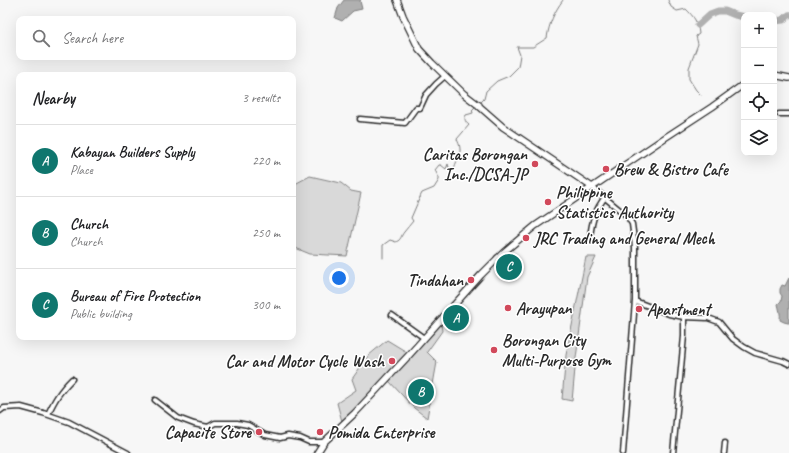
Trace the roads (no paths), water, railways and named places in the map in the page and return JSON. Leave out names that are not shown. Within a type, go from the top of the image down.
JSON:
[{"type":"street","points":[[397,0],[419,49],[432,64],[513,134],[605,197],[627,216],[632,224],[635,247],[636,301],[623,453]]},
{"type":"street","points":[[360,120],[405,123],[416,108],[420,108],[426,95],[445,76]]},
{"type":"street","points":[[777,76],[789,78]]},
{"type":"street","points":[[317,453],[324,442],[355,413],[481,275],[514,243],[592,187],[741,86]]},
{"type":"street","points":[[779,114],[789,114]]},
{"type":"street","points":[[590,237],[597,207],[605,197]]},
{"type":"street","points":[[497,258],[503,262]]},
{"type":"street","points":[[636,301],[669,314],[684,317],[708,318],[719,322],[733,339],[744,347],[755,353],[783,360],[789,364]]},
{"type":"street","points":[[392,315],[424,338]]},
{"type":"street","points":[[673,453],[684,336],[684,317]]},
{"type":"street","points":[[48,414],[62,389],[72,379]]},
{"type":"street","points":[[155,400],[178,418],[194,424],[208,427],[216,423],[237,423],[248,425],[265,435],[280,438],[288,436],[300,438],[309,442],[324,442]]},
{"type":"street","points":[[0,411],[4,408],[21,406],[48,414],[70,422],[128,453]]},
{"type":"street","points":[[724,453],[725,443]]},
{"type":"waterway","points":[[480,103],[484,99],[486,91],[497,81],[509,76],[518,67],[520,55],[517,47],[533,47],[547,38],[552,18],[563,0]]},
{"type":"waterway","points":[[668,0],[671,7],[677,11],[686,9],[697,23],[699,34],[696,36],[698,44],[689,68],[689,79],[701,95]]},
{"type":"waterway","points":[[698,25],[710,14],[718,11],[725,11],[741,16]]},
{"type":"waterway","points":[[777,21],[783,20],[789,15]]},
{"type":"waterway","points":[[383,258],[383,245],[390,240],[396,242],[399,240],[413,221],[411,218],[422,193],[434,188],[439,180],[435,170],[439,165],[446,169],[448,164],[449,168],[454,169],[460,151],[460,146],[457,139],[469,125],[465,120],[466,115],[473,113],[472,110],[476,106]]},
{"type":"place","name":"Caritas Borongan Inc./DCSA-JP","points":[[535,164]]},
{"type":"place","name":"Brew & Bistro Cafe","points":[[606,169]]},
{"type":"place","name":"Philippine Statistics Authority","points":[[548,202]]},
{"type":"place","name":"JRC Trading and General Mech","points":[[526,238]]},
{"type":"place","name":"Bureau of Fire Protection","points":[[509,267]]},
{"type":"place","name":"Tindahan","points":[[471,280]]},
{"type":"place","name":"Arayupan","points":[[508,308]]},
{"type":"place","name":"Apartment","points":[[639,309]]},
{"type":"place","name":"Kabayan Builders Supply","points":[[456,318]]},
{"type":"place","name":"Borongan City Multi-Purpose Gym","points":[[494,350]]},
{"type":"place","name":"Car and Motor Cycle Wash","points":[[392,361]]},
{"type":"place","name":"Church","points":[[421,392]]},
{"type":"place","name":"Capacite Store","points":[[259,432]]},
{"type":"place","name":"Pomida Enterprise","points":[[320,432]]}]
